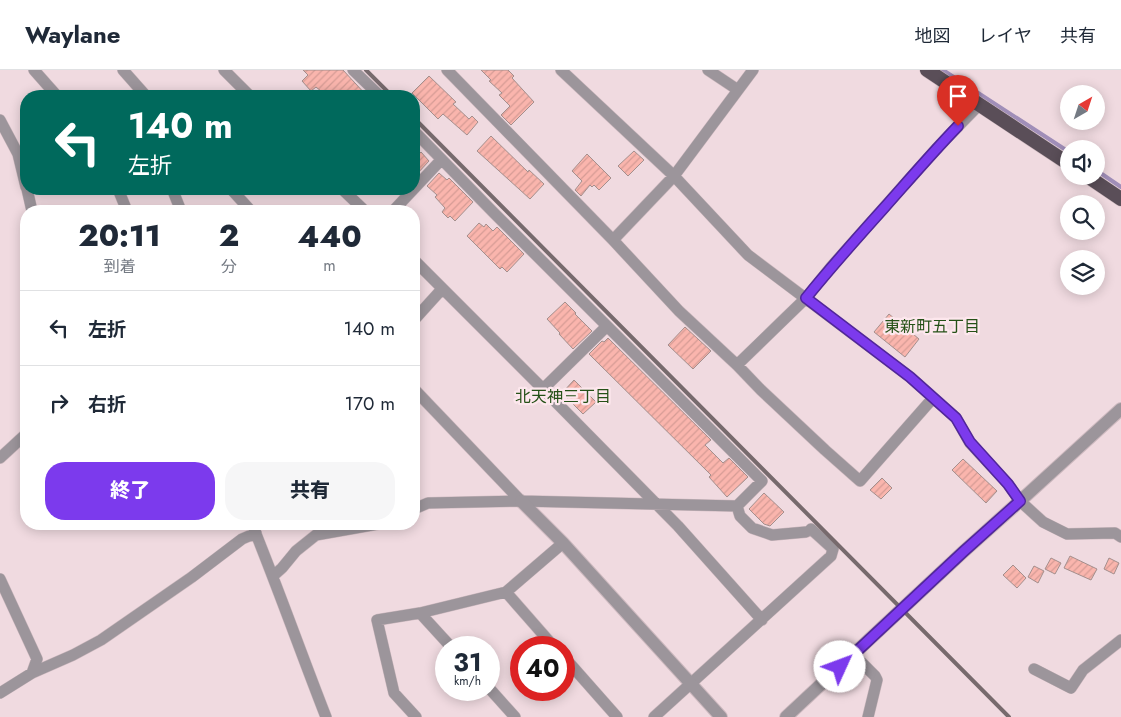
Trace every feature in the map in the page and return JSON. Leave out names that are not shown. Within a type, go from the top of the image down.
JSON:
[{"type":"highway","points":[[927,70],[1060,158]]},
{"type":"highway","points":[[1100,185],[1121,199]]},
{"type":"street","points":[[34,70],[52,90]]},
{"type":"street","points":[[123,70],[141,90]]},
{"type":"street","points":[[224,70],[244,90]]},
{"type":"street","points":[[353,70],[374,90]]},
{"type":"street","points":[[446,70],[613,240],[679,311],[860,481],[933,398]]},
{"type":"street","points":[[561,70],[674,176],[748,255],[910,377],[956,418],[970,442],[1008,484],[1020,501],[1043,522],[1068,534],[1115,533],[1121,537]]},
{"type":"street","points":[[708,70],[738,90]]},
{"type":"street","points":[[613,240],[674,176],[753,70]]},
{"type":"street","points":[[737,365],[806,298],[831,267],[937,148],[979,105]]},
{"type":"street","points":[[0,120],[18,154],[20,162]]},
{"type":"street","points":[[420,137],[762,481],[737,506],[521,502],[428,503],[420,506]]},
{"type":"street","points":[[420,183],[442,160]]},
{"type":"street","points":[[236,195],[246,205]]},
{"type":"street","points":[[348,195],[359,205]]},
{"type":"street","points":[[399,205],[408,195]]},
{"type":"street","points":[[420,266],[678,526],[762,620]]},
{"type":"street","points":[[420,313],[442,289]]},
{"type":"street","points":[[543,389],[607,326]]},
{"type":"street","points":[[420,395],[521,502],[563,543],[721,717]]},
{"type":"street","points":[[786,717],[963,552],[1121,409]]},
{"type":"street","points":[[0,458],[20,440]]},
{"type":"street","points":[[654,717],[831,556],[833,549],[809,531],[772,535],[752,528],[740,516],[737,506]]},
{"type":"street","points":[[0,693],[32,673],[73,655],[100,640],[192,577],[252,530]]},
{"type":"street","points":[[255,530],[326,717]]},
{"type":"street","points":[[273,576],[282,568],[313,530]]},
{"type":"street","points":[[416,717],[394,693],[376,620],[420,613],[506,592],[563,543]]},
{"type":"street","points":[[0,579],[37,659],[32,673]]},
{"type":"street","points":[[506,592],[544,636]]},
{"type":"street","points":[[420,613],[441,636]]},
{"type":"street","points":[[1034,669],[1071,688],[1082,670],[1121,640]]},
{"type":"street","points":[[854,655],[876,676],[877,680],[868,717]]},
{"type":"street","points":[[575,669],[617,717]]},
{"type":"street","points":[[500,700],[515,717]]},
{"type":"building","points":[[303,70],[343,70],[361,90],[320,90],[316,87],[310,90],[302,81],[308,75]]},
{"type":"building","points":[[481,70],[508,70],[514,76],[512,78],[534,102],[511,125],[501,115],[510,106],[499,95],[502,93],[489,81],[491,80]]},
{"type":"building","points":[[429,76],[456,102],[453,104],[469,119],[472,116],[478,122],[467,135],[443,114],[438,119],[420,101],[420,90],[415,90]]},
{"type":"building","points":[[491,136],[528,172],[529,170],[544,184],[530,199],[477,151]]},
{"type":"building","points":[[634,151],[644,160],[628,176],[618,166]]},
{"type":"building","points":[[421,152],[429,161],[420,171]]},
{"type":"building","points":[[587,154],[611,178],[599,190],[594,185],[592,187],[590,185],[581,196],[575,190],[582,181],[572,171]]},
{"type":"building","points":[[439,173],[447,180],[449,178],[473,202],[455,221],[450,216],[448,218],[442,212],[445,208],[435,197],[437,195],[427,186]]},
{"type":"building","points":[[479,223],[484,227],[486,224],[493,231],[497,227],[524,254],[507,272],[502,267],[500,269],[467,236]]},
{"type":"building","points":[[565,302],[592,331],[573,349],[547,319]]},
{"type":"building","points":[[889,314],[919,339],[905,357],[874,332]]},
{"type":"building","points":[[685,327],[711,351],[693,369],[668,345]]},
{"type":"building","points":[[608,338],[711,440],[705,445],[723,463],[729,458],[748,477],[727,497],[709,477],[711,475],[589,354],[602,341],[604,342]]},
{"type":"building","points":[[574,380],[596,402],[583,414],[562,393]]},
{"type":"building","points":[[963,459],[997,491],[986,503],[952,470]]},
{"type":"building","points":[[882,478],[892,488],[881,499],[870,490]]},
{"type":"building","points":[[764,493],[784,512],[770,526],[764,524],[749,509]]},
{"type":"building","points":[[1070,556],[1097,569],[1091,580],[1064,568]]},
{"type":"building","points":[[1051,558],[1061,563],[1055,574],[1045,569]]},
{"type":"building","points":[[1109,558],[1119,563],[1114,574],[1104,569]]},
{"type":"building","points":[[1013,565],[1026,578],[1017,588],[1003,575]]},
{"type":"building","points":[[1034,566],[1044,571],[1038,583],[1028,577]]},
{"type":"waterway","points":[[943,70],[1060,146]]},
{"type":"waterway","points":[[1105,176],[1121,187]]},
{"type":"railway","points":[[366,70],[386,90]]},
{"type":"railway","points":[[420,124],[1009,717]]},
{"type":"district","name":"東新町五丁目","points":[[932,326]]},
{"type":"district","name":"北天神三丁目","points":[[563,396]]},
{"type":"route","points":[[840,667],[1020,501],[1008,484],[970,442],[956,418],[910,377],[806,298],[831,267],[958,126]]}]
